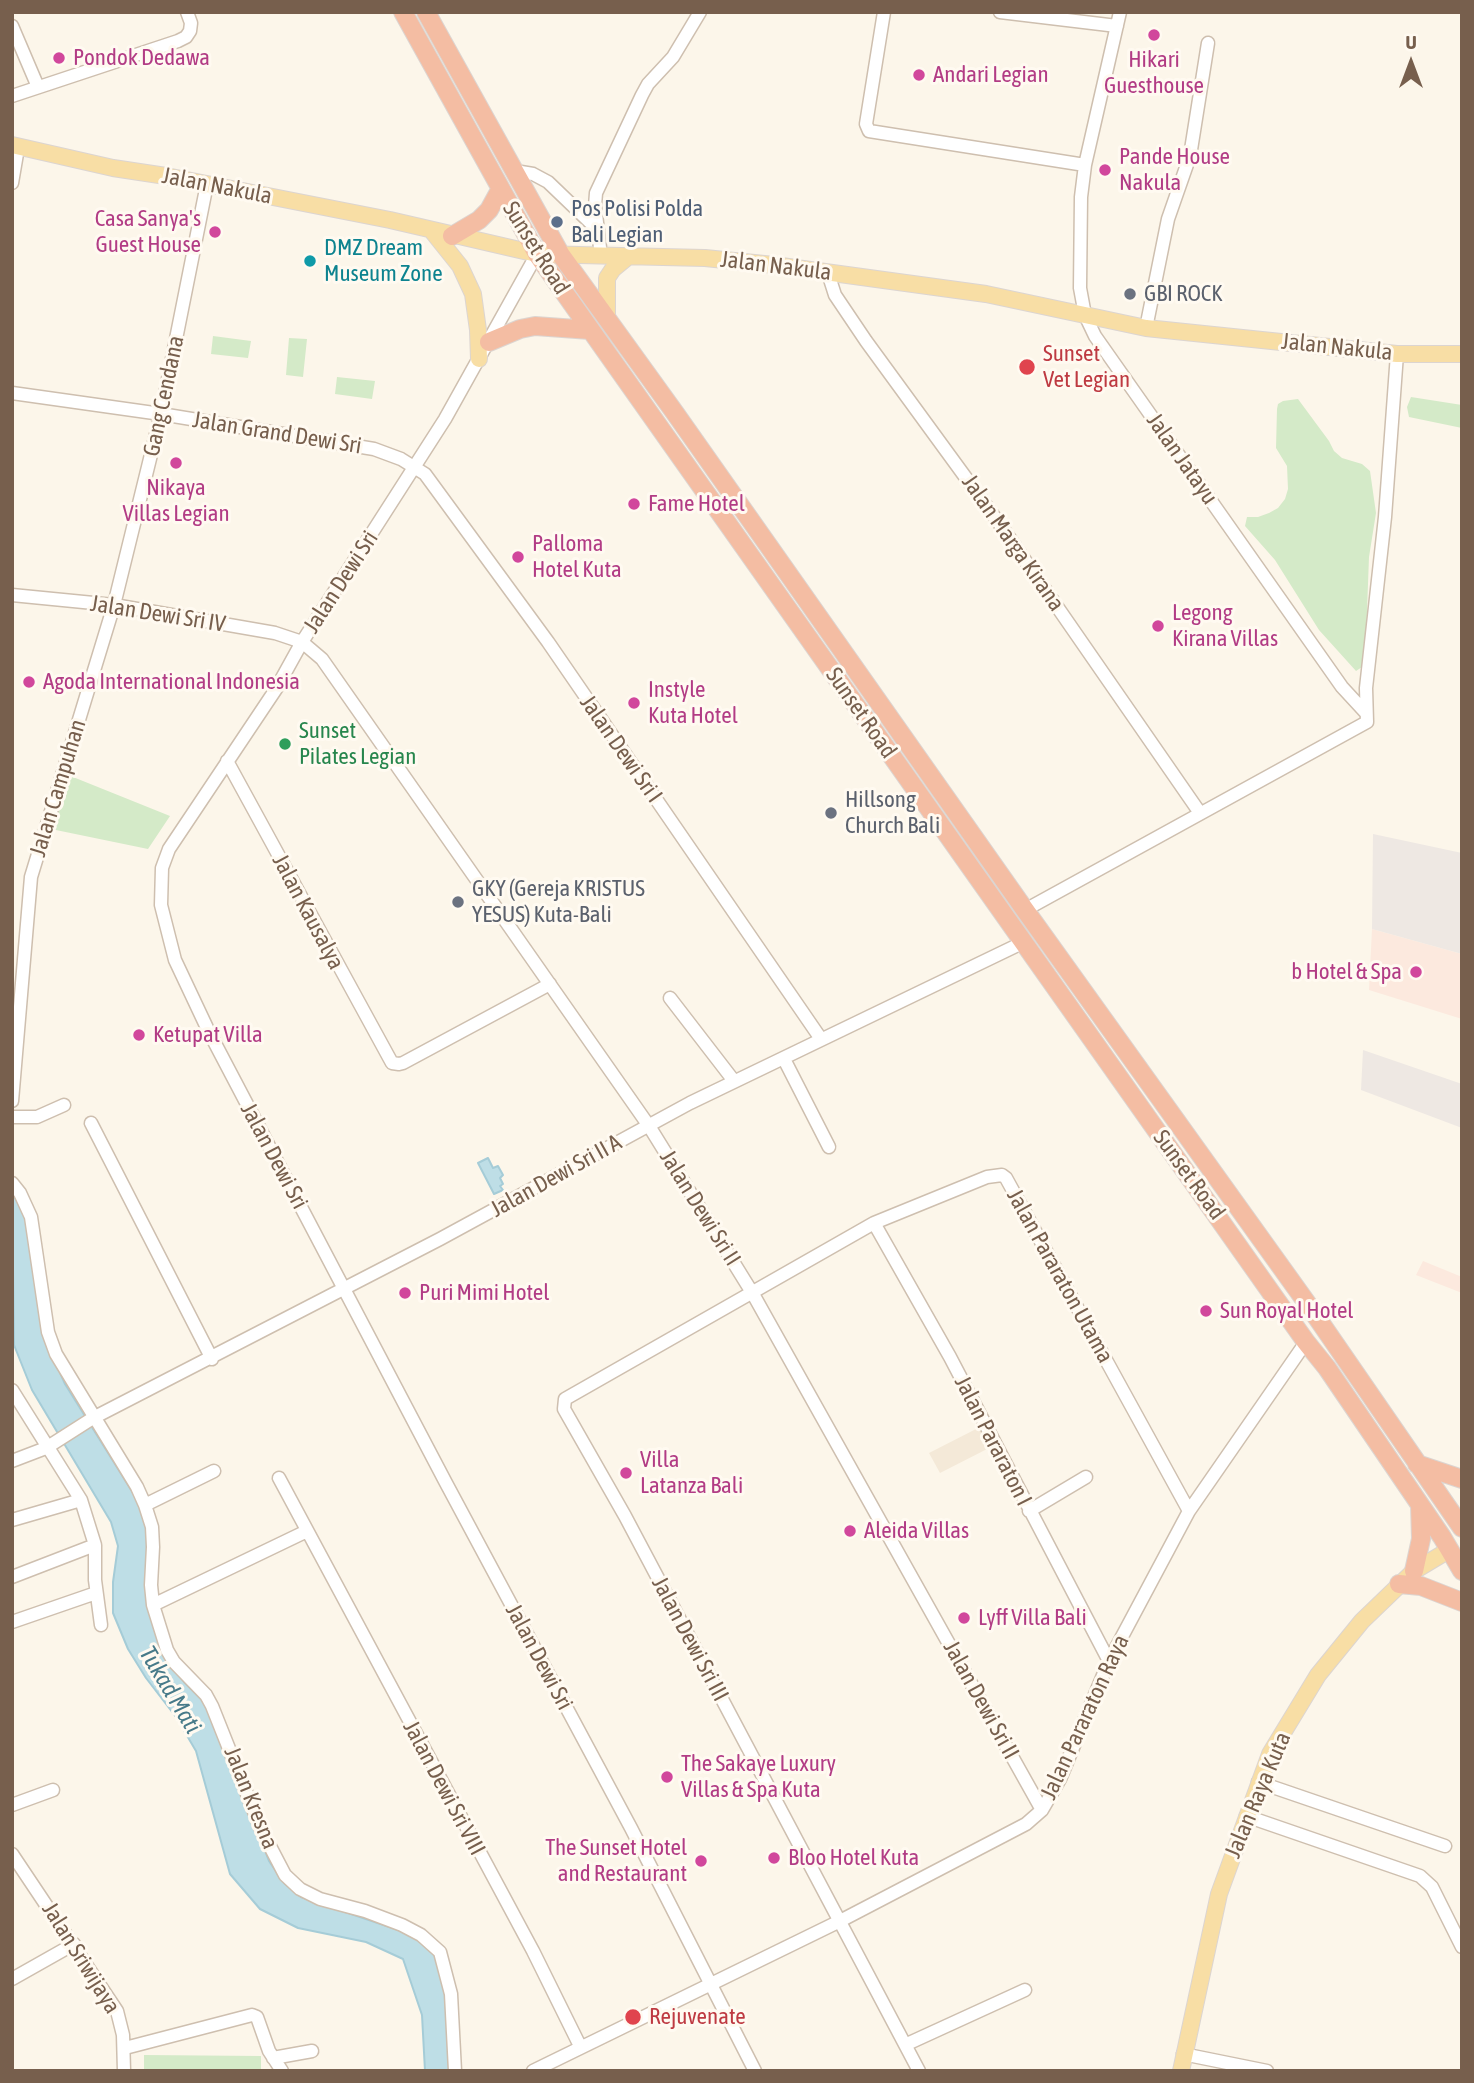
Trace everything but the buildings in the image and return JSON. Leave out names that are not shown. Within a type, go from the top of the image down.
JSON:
[{"type":"highway","name":"Sunset Road","points":[[403,12],[537,254],[1327,1368],[1420,1505],[1456,1533]]},
{"type":"highway","name":"Sunset Road","points":[[426,12],[561,255],[1309,1306],[1417,1464],[1456,1533],[1462,1571]]},
{"type":"highway","points":[[452,236],[479,220],[489,210],[500,190]]},
{"type":"highway","points":[[489,342],[535,326],[590,330]]},
{"type":"highway","points":[[1417,1464],[1462,1479]]},
{"type":"highway","points":[[1419,1567],[1420,1505]]},
{"type":"highway","points":[[1399,1584],[1421,1586],[1462,1602]]},
{"type":"main road","name":"Jalan Nakula","points":[[15,146],[113,168],[364,215],[537,254],[705,258],[986,294],[1146,328],[1397,354],[1462,354]]},
{"type":"main road","points":[[432,231],[460,266],[473,294],[479,359]]},
{"type":"main road","points":[[607,318],[607,278],[613,269],[630,255]]},
{"type":"main road","name":"Jalan Raya Kuta","points":[[1182,2063],[1219,1894],[1258,1783],[1281,1734],[1318,1675],[1362,1621],[1419,1567],[1430,1548],[1456,1533]]},
{"type":"street","points":[[601,256],[596,192],[648,84],[673,57],[700,12]]},
{"type":"street","points":[[884,12],[866,124],[869,131],[1086,165]]},
{"type":"street","points":[[1000,12],[1117,26]]},
{"type":"street","name":"Jalan Jatayu","points":[[1120,12],[1086,165],[1079,217],[1080,288],[1085,315],[1095,336],[1334,676],[1366,713]]},
{"type":"street","points":[[12,96],[178,41],[186,37],[189,18]]},
{"type":"street","points":[[12,26],[38,87]]},
{"type":"street","points":[[1146,328],[1168,219],[1190,156],[1208,43]]},
{"type":"street","points":[[12,183],[15,146]]},
{"type":"street","points":[[515,171],[533,174],[548,182],[598,230]]},
{"type":"street","name":"Gang Cendana","points":[[114,606],[161,414],[207,184]]},
{"type":"street","name":"Jalan Dewi Sri","points":[[537,254],[444,419],[378,526],[164,858],[161,887],[164,922],[175,960],[204,1022],[641,1847],[755,2071]]},
{"type":"street","name":"Jalan Marga Kirana","points":[[828,272],[835,295],[866,341],[997,520],[1200,813]]},
{"type":"street","points":[[1025,910],[1367,722],[1366,688],[1385,517],[1397,354]]},
{"type":"street","name":"Jalan Grand Dewi Sri","points":[[12,393],[374,449],[389,453],[413,466]]},
{"type":"street","name":"Jalan Dewi Sri I","points":[[413,466],[435,485],[548,642],[821,1039]]},
{"type":"street","name":"Jalan Dewi Sri IV","points":[[12,595],[114,606],[275,633],[302,642]]},
{"type":"street","name":"Jalan Campuhan","points":[[12,1101],[31,877],[114,606]]},
{"type":"street","name":"Jalan Dewi Sri II","points":[[302,642],[322,659],[649,1126],[753,1294],[1042,1810]]},
{"type":"street","name":"Jalan Kausalya","points":[[227,761],[392,1062],[403,1062],[550,984]]},
{"type":"street","name":"Jalan Dewi Sri II A","points":[[12,1461],[48,1446],[92,1419],[345,1290],[734,1081],[1024,942]]},
{"type":"street","points":[[670,998],[734,1081]]},
{"type":"street","points":[[784,1059],[829,1147]]},
{"type":"street","points":[[12,1117],[37,1117],[64,1105]]},
{"type":"street","points":[[91,1123],[212,1359]]},
{"type":"street","name":"Jalan Pararaton Utama","points":[[753,1294],[874,1223],[993,1175],[1002,1175],[1189,1511]]},
{"type":"street","name":"Jalan Kresna","points":[[12,1183],[31,1217],[48,1332],[55,1354],[92,1419],[137,1488],[145,1506],[152,1527],[153,1605],[161,1633],[174,1662],[206,1695],[212,1706],[261,1829],[285,1875],[300,1889],[320,1899],[365,1911],[402,1925],[421,1935],[440,1952],[451,1994],[455,2071]]},
{"type":"street","name":"Jalan Pararaton I","points":[[874,1223],[950,1357],[1109,1661]]},
{"type":"street","name":"Jalan Dewi Sri III","points":[[753,1294],[570,1394],[563,1404],[907,2045],[914,2069]]},
{"type":"street","name":"Jalan Pararaton Raya","points":[[533,2071],[840,1921],[1026,1824],[1042,1810],[1060,1779],[1109,1661],[1189,1511],[1306,1342]]},
{"type":"street","points":[[12,1390],[81,1500],[95,1545],[96,1593],[101,1625]]},
{"type":"street","points":[[145,1506],[214,1471]]},
{"type":"street","points":[[1029,1511],[1086,1476]]},
{"type":"street","name":"Jalan Dewi Sri VIII","points":[[279,1478],[533,1951],[580,2046]]},
{"type":"street","points":[[12,1520],[81,1500]]},
{"type":"street","points":[[153,1605],[307,1531]]},
{"type":"street","points":[[12,1577],[95,1545]]},
{"type":"street","points":[[12,1622],[96,1593]]},
{"type":"street","points":[[1258,1783],[1445,1846]]},
{"type":"street","points":[[12,1805],[53,1790]]},
{"type":"street","points":[[1246,1816],[1420,1876],[1432,1888],[1462,1947]]},
{"type":"street","name":"Jalan Sriwijaya","points":[[12,1854],[117,2011],[125,2048],[124,2071]]},
{"type":"street","points":[[12,1979],[74,1944]]},
{"type":"street","points":[[907,2045],[1025,1990]]},
{"type":"street","points":[[125,2048],[252,2015],[257,2017],[273,2057],[282,2071]]},
{"type":"street","points":[[273,2057],[312,2051]]},
{"type":"street","points":[[1182,2063],[1267,2071]]},
{"type":"shaded area","points":[[1373,834],[1462,853],[1462,954],[1372,929]]},
{"type":"shaded area","name":"b Hotel & Spa","points":[[1372,929],[1462,954],[1462,1019],[1369,990]]},
{"type":"shaded area","points":[[1363,1050],[1462,1084],[1462,1128],[1361,1090]]},
{"type":"shaded area","points":[[1423,1261],[1462,1277],[1462,1293],[1416,1275]]},
{"type":"shaded area","points":[[980,1427],[991,1447],[940,1473],[929,1453]]},
{"type":"green space","points":[[213,336],[251,341],[248,358],[211,354]]},
{"type":"green space","points":[[289,338],[307,339],[303,377],[286,375]]},
{"type":"green space","points":[[337,377],[375,381],[372,399],[335,394]]},
{"type":"green space","points":[[1411,397],[1462,405],[1462,428],[1409,417],[1407,407]]},
{"type":"green space","points":[[1298,399],[1334,451],[1342,458],[1362,464],[1370,471],[1376,513],[1369,557],[1365,665],[1356,671],[1319,630],[1275,560],[1245,526],[1247,517],[1269,513],[1278,508],[1285,499],[1288,489],[1287,466],[1276,448],[1277,409],[1278,404],[1283,401]]},
{"type":"green space","points":[[68,775],[170,816],[148,849],[51,829]]},
{"type":"green space","points":[[144,2055],[261,2056],[261,2071],[144,2071]]},
{"type":"water","points":[[488,1158],[493,1168],[498,1166],[503,1175],[500,1178],[503,1184],[500,1186],[503,1190],[494,1194],[478,1163]]},
{"type":"water","name":"Tukad Mati","points":[[12,1193],[28,1218],[42,1331],[65,1384],[140,1504],[149,1529],[166,1657],[184,1682],[209,1707],[269,1861],[284,1883],[301,1897],[419,1937],[435,1948],[444,1969],[450,2071],[425,2071],[422,2015],[403,1959],[366,1942],[298,1928],[260,1909],[230,1874],[196,1751],[176,1717],[128,1649],[113,1613],[113,1582],[118,1546],[111,1522],[32,1390],[14,1345]]},
{"type":"place","name":"Hikari Guesthouse","points":[[1154,35]]},
{"type":"place","name":"Pondok Dedawa","points":[[59,58]]},
{"type":"place","name":"Andari Legian","points":[[919,75]]},
{"type":"place","name":"Pande House Nakula","points":[[1105,170]]},
{"type":"place","name":"Pos Polisi Polda Bali Legian","points":[[557,222]]},
{"type":"place","name":"Casa Sanya's Guest House","points":[[215,232]]},
{"type":"place","name":"DMZ Dream Museum Zone","points":[[310,261]]},
{"type":"place","name":"GBI ROCK","points":[[1130,294]]},
{"type":"place","name":"Sunset Vet Legian","points":[[1027,367]]},
{"type":"place","name":"Nikaya Villas Legian","points":[[176,463]]},
{"type":"place","name":"Fame Hotel","points":[[634,504]]},
{"type":"place","name":"Palloma Hotel Kuta","points":[[518,557]]},
{"type":"place","name":"Legong Kirana Villas","points":[[1158,626]]},
{"type":"place","name":"Agoda International Indonesia","points":[[29,682]]},
{"type":"place","name":"Instyle Kuta Hotel","points":[[634,703]]},
{"type":"place","name":"Sunset Pilates Legian","points":[[285,744]]},
{"type":"place","name":"Hillsong Church Bali","points":[[831,813]]},
{"type":"place","name":"GKY (Gereja KRISTUS YESUS) Kuta-Bali","points":[[458,902]]},
{"type":"place","name":"b Hotel & Spa","points":[[1416,972]]},
{"type":"place","name":"Ketupat Villa","points":[[139,1035]]},
{"type":"place","name":"Puri Mimi Hotel","points":[[405,1293]]},
{"type":"place","name":"Sun Royal Hotel","points":[[1206,1311]]},
{"type":"place","name":"Villa Latanza Bali","points":[[626,1473]]},
{"type":"place","name":"Aleida Villas","points":[[850,1531]]},
{"type":"place","name":"Lyff Villa Bali","points":[[964,1618]]},
{"type":"place","name":"The Sakaye Luxury Villas & Spa Kuta","points":[[667,1777]]},
{"type":"place","name":"Bloo Hotel Kuta","points":[[774,1858]]},
{"type":"place","name":"The Sunset Hotel and Restaurant","points":[[701,1861]]},
{"type":"place","name":"Rejuvenate","points":[[633,2017]]}]
